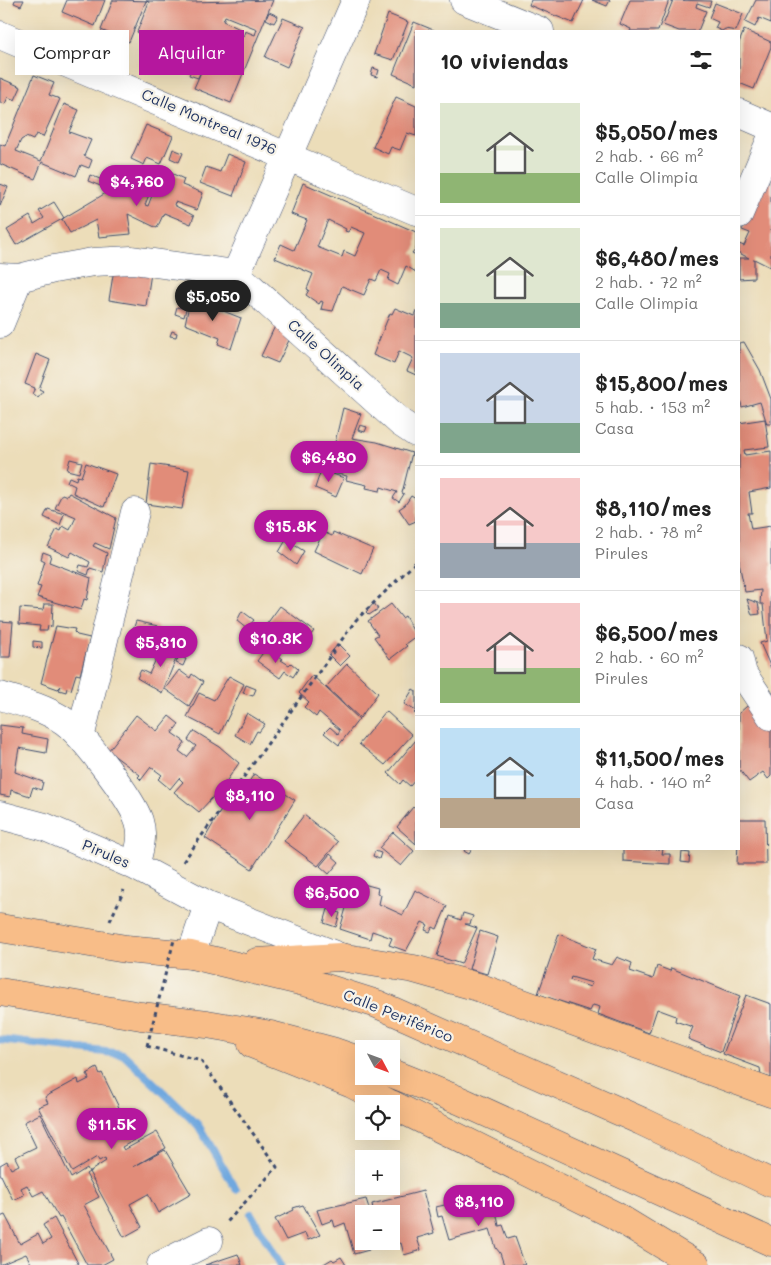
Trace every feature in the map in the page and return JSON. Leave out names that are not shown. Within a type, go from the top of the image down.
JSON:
[{"type":"highway","name":"Calle Periférico","points":[[0,928],[126,949],[183,947],[230,964],[320,986],[377,1004],[641,1121],[771,1183]]},
{"type":"highway","points":[[230,964],[340,957],[414,969],[478,987],[771,1093]]},
{"type":"highway","points":[[0,992],[271,1035],[355,1059]]},
{"type":"highway","points":[[207,1024],[352,1084],[373,1095]]},
{"type":"highway","points":[[400,1076],[461,1101],[771,1242]]},
{"type":"highway","points":[[400,1109],[614,1216],[696,1265]]},
{"type":"street","points":[[0,324],[10,278],[93,262],[132,260],[236,274],[290,156],[356,0]]},
{"type":"street","points":[[464,0],[538,30]]},
{"type":"street","name":"Calle Montreal 1976","points":[[0,35],[290,156],[415,211]]},
{"type":"street","points":[[740,113],[771,127]]},
{"type":"street","points":[[740,212],[771,139]]},
{"type":"street","name":"Calle Olimpia","points":[[236,274],[401,423],[415,432]]},
{"type":"street","points":[[81,734],[135,512]]},
{"type":"street","points":[[740,668],[771,716]]},
{"type":"street","points":[[0,696],[29,704],[62,720],[81,734],[129,802],[139,821],[142,840],[135,866]]},
{"type":"street","name":"Pirules","points":[[0,815],[45,827],[135,866],[208,904],[340,957]]},
{"type":"street","points":[[183,947],[208,904]]},
{"type":"street","points":[[161,1265],[209,1241]]},
{"type":"path","points":[[168,883],[356,620],[415,563]]},
{"type":"path","points":[[107,927],[135,866]]},
{"type":"path","points":[[183,947],[147,1046],[201,1061],[277,1167],[209,1241]]},
{"type":"building","points":[[15,0],[24,0],[21,6],[14,3]]},
{"type":"building","points":[[67,0],[105,0],[95,26],[62,12]]},
{"type":"building","points":[[113,0],[191,2],[273,0],[244,71],[244,34],[245,31],[255,35],[257,29],[225,16],[223,21],[242,30],[139,30],[139,33],[137,32],[149,2],[146,1],[129,42],[129,30],[101,30]]},
{"type":"building","points":[[531,0],[584,0],[573,23],[529,5]]},
{"type":"building","points":[[592,0],[610,0],[607,6]]},
{"type":"building","points":[[630,0],[669,0],[658,30],[630,30],[620,24]]},
{"type":"building","points":[[673,0],[711,1],[709,7],[697,3],[696,7],[706,11],[698,30],[676,30],[663,25]]},
{"type":"building","points":[[756,0],[771,0],[771,23],[759,18],[755,27],[745,22]]},
{"type":"building","points":[[715,3],[743,14],[736,30],[720,30],[715,28],[718,22],[709,18]]},
{"type":"building","points":[[269,12],[278,16],[274,23],[266,19]]},
{"type":"building","points":[[388,14],[408,22],[393,60],[374,54]]},
{"type":"building","points":[[283,18],[305,27],[287,67],[265,57]]},
{"type":"building","points":[[414,22],[434,30],[415,30],[415,84],[393,74]]},
{"type":"building","points":[[744,30],[771,42],[771,47],[754,89],[740,83],[740,40]]},
{"type":"building","points":[[373,68],[379,70],[377,77],[371,75]]},
{"type":"building","points":[[34,75],[54,83],[49,95],[60,99],[43,137],[36,134],[33,140],[26,137],[21,140],[16,151],[41,161],[64,104],[79,110],[69,132],[91,140],[84,156],[92,160],[89,168],[81,165],[76,176],[42,162],[35,179],[0,164],[0,144],[5,146]]},
{"type":"building","points":[[200,75],[242,75],[231,103],[194,88]]},
{"type":"building","points":[[0,78],[21,87],[15,100],[8,97],[5,104],[0,102]]},
{"type":"building","points":[[396,97],[415,106],[415,136],[407,133],[400,150],[391,147],[388,154],[373,147]]},
{"type":"building","points":[[146,125],[173,136],[161,164],[147,158],[144,165],[131,159]]},
{"type":"building","points":[[173,149],[183,153],[179,162],[170,158]]},
{"type":"building","points":[[227,154],[246,162],[233,196],[200,183],[206,167],[220,172]]},
{"type":"building","points":[[162,169],[184,179],[182,185],[203,193],[197,210],[175,202],[174,205],[194,216],[191,224],[164,213],[157,228],[128,214],[131,234],[99,237],[96,220],[70,233],[62,219],[111,190],[128,197],[135,181],[152,187],[145,205],[148,206]]},
{"type":"building","points":[[90,175],[110,183],[108,189],[88,181]]},
{"type":"building","points":[[771,181],[771,264],[770,267],[754,259],[754,278],[740,279],[740,258],[749,258],[740,254],[740,244],[744,246],[750,233],[742,230],[765,183]]},
{"type":"building","points":[[303,183],[415,232],[415,249],[412,253],[415,254],[415,271],[406,266],[398,285],[388,280],[390,274],[381,270],[376,281],[371,279],[364,295],[342,286],[333,311],[321,309],[323,302],[321,301],[319,304],[306,295],[313,274],[275,258],[281,244],[294,250],[307,220],[291,214]],"holes":[[[328,220],[346,229],[345,231],[348,232],[351,227],[365,233],[355,256],[344,251],[342,257],[317,247]]]},
{"type":"building","points":[[0,184],[8,187],[0,206]]},
{"type":"building","points":[[54,202],[64,218],[16,245],[7,230],[30,216],[34,224],[44,218],[39,211]]},
{"type":"building","points":[[114,269],[151,273],[146,306],[109,300]]},
{"type":"building","points":[[191,296],[198,299],[198,301],[241,318],[231,349],[218,344],[220,338],[185,324]]},
{"type":"building","points":[[177,307],[186,309],[184,317],[175,314]]},
{"type":"building","points":[[395,308],[414,316],[415,313],[415,375],[407,371],[413,358],[399,351],[394,364],[373,355],[390,313],[392,314]]},
{"type":"building","points":[[276,324],[294,330],[278,363],[261,356]]},
{"type":"building","points":[[172,331],[177,333],[176,337],[170,336]]},
{"type":"building","points":[[744,342],[760,370],[771,399],[771,424],[767,424],[760,402],[742,407],[740,399],[740,343]]},
{"type":"building","points":[[36,354],[50,360],[39,389],[43,391],[38,397],[32,394],[35,388],[25,384]]},
{"type":"building","points":[[343,408],[361,414],[352,438],[377,442],[412,453],[402,493],[404,494],[399,502],[393,498],[397,492],[381,487],[380,491],[366,488],[367,485],[346,480],[347,476],[328,472]]},
{"type":"building","points":[[765,419],[769,447],[744,450],[745,455],[771,451],[771,488],[749,492],[752,513],[748,513],[751,529],[771,526],[771,668],[760,643],[767,641],[763,604],[760,604],[761,590],[745,592],[740,568],[740,423]]},
{"type":"building","points":[[360,425],[367,427],[365,432],[358,430]]},
{"type":"building","points":[[70,459],[82,462],[79,473],[67,470]]},
{"type":"building","points":[[86,463],[116,474],[104,507],[73,493],[75,486],[67,482],[69,477],[76,480],[77,476],[81,477]]},
{"type":"building","points":[[151,464],[189,470],[182,509],[146,504]]},
{"type":"building","points":[[321,470],[344,478],[336,497],[315,488]]},
{"type":"building","points":[[69,493],[116,518],[109,549],[95,543],[93,546],[107,553],[103,572],[90,568],[88,575],[78,571],[80,565],[88,567],[90,562],[72,552],[69,557],[48,547],[57,529],[61,531],[63,526],[70,530],[76,517],[55,508],[62,494],[67,496]]},
{"type":"building","points":[[411,496],[415,498],[415,521],[409,524],[399,509],[405,505]]},
{"type":"building","points":[[48,509],[64,514],[60,525],[44,517]]},
{"type":"building","points":[[323,532],[332,536],[333,532],[373,549],[362,574],[314,551]]},
{"type":"building","points":[[286,540],[304,551],[296,565],[279,552]]},
{"type":"building","points":[[43,552],[51,555],[49,562],[91,578],[87,600],[84,599],[81,610],[37,597],[41,587],[37,586],[45,561],[41,559]]},
{"type":"building","points":[[747,599],[758,603],[760,614],[752,615]]},
{"type":"building","points":[[374,603],[378,609],[369,615],[366,612]]},
{"type":"building","points":[[44,604],[53,604],[52,627],[48,626],[47,631],[39,631],[40,626],[19,624],[20,608],[43,610]]},
{"type":"building","points":[[391,604],[402,618],[405,616],[415,637],[405,644],[407,646],[390,659],[374,637],[378,635],[368,621]]},
{"type":"building","points":[[280,606],[314,631],[302,646],[292,638],[286,644],[266,625]]},
{"type":"building","points":[[242,611],[254,620],[247,629],[237,621]]},
{"type":"building","points":[[0,621],[13,622],[10,657],[0,657]]},
{"type":"building","points":[[136,621],[158,626],[153,644],[138,640],[140,632],[133,630]]},
{"type":"building","points":[[56,626],[75,629],[74,632],[77,635],[90,638],[80,675],[76,674],[71,690],[67,688],[66,692],[59,690],[61,686],[58,689],[41,683]]},
{"type":"building","points":[[33,641],[42,642],[42,648],[33,647]]},
{"type":"building","points":[[164,642],[180,649],[162,693],[137,678],[141,670],[149,674]]},
{"type":"building","points":[[338,644],[350,656],[340,666],[329,655]]},
{"type":"building","points":[[267,647],[283,659],[281,660],[289,665],[291,663],[298,669],[293,677],[285,671],[280,678],[257,661]]},
{"type":"building","points":[[179,656],[186,659],[183,666],[176,663]]},
{"type":"building","points":[[347,664],[378,693],[360,718],[326,687]]},
{"type":"building","points":[[179,670],[190,678],[192,674],[203,682],[189,706],[165,689]]},
{"type":"building","points":[[312,675],[359,719],[339,745],[324,733],[330,727],[338,734],[340,730],[319,712],[316,717],[304,707],[309,702],[299,693]]},
{"type":"building","points":[[229,676],[244,684],[220,734],[187,717],[199,693],[214,700]]},
{"type":"building","points":[[246,685],[256,689],[253,696],[243,693]]},
{"type":"building","points":[[413,689],[415,690],[415,710],[404,704]]},
{"type":"building","points":[[753,701],[771,721],[771,776],[768,779],[763,772],[749,782],[740,770],[740,712]]},
{"type":"building","points":[[386,711],[412,735],[385,765],[359,744]]},
{"type":"building","points":[[247,713],[265,724],[259,732],[257,731],[250,744],[235,735]]},
{"type":"building","points":[[136,715],[157,731],[169,716],[179,724],[172,733],[185,742],[179,751],[187,757],[196,746],[188,740],[194,731],[220,747],[239,763],[223,786],[199,812],[174,792],[183,782],[179,778],[170,789],[158,779],[162,775],[151,767],[141,780],[138,777],[140,775],[108,751]]},
{"type":"building","points":[[0,725],[23,728],[22,734],[48,739],[46,753],[19,748],[15,772],[43,782],[41,790],[33,787],[30,796],[11,790],[10,797],[0,795]]},
{"type":"building","points":[[415,741],[415,780],[410,786],[403,780],[400,784],[388,773]]},
{"type":"building","points":[[254,774],[295,800],[252,869],[205,838],[227,800],[234,805]]},
{"type":"building","points":[[413,807],[415,809],[415,843],[397,827]]},
{"type":"building","points":[[304,815],[338,842],[318,866],[284,841]]},
{"type":"building","points":[[740,819],[765,819],[766,864],[737,864],[738,850],[740,850]]},
{"type":"building","points":[[393,832],[414,851],[401,866],[379,848]]},
{"type":"building","points":[[464,850],[471,850],[469,854]]},
{"type":"building","points":[[623,850],[663,850],[662,854],[670,854],[670,864],[623,861]]},
{"type":"building","points":[[375,851],[381,853],[379,859],[373,856]]},
{"type":"building","points":[[682,852],[690,853],[689,863],[681,862]]},
{"type":"building","points":[[330,854],[339,862],[329,874],[320,866]]},
{"type":"building","points":[[356,882],[378,888],[377,893],[381,895],[379,904],[403,915],[415,890],[447,906],[437,929],[433,927],[430,932],[425,930],[428,925],[422,922],[406,951],[389,945],[392,938],[372,931],[370,939],[340,929],[352,887],[355,888]]},
{"type":"building","points":[[328,909],[340,913],[336,927],[324,923]]},
{"type":"building","points":[[463,913],[473,916],[470,924],[465,924],[477,928],[461,964],[437,956],[450,916],[461,920]]},
{"type":"building","points":[[480,931],[498,937],[487,974],[469,969]]},
{"type":"building","points":[[559,934],[596,949],[592,959],[612,965],[617,957],[632,963],[630,971],[653,979],[657,966],[670,971],[671,968],[740,996],[721,1052],[688,1039],[693,1027],[675,1021],[676,1016],[657,1009],[649,1033],[598,1014],[600,1007],[593,1005],[590,1011],[538,994]],"holes":[[[571,977],[592,983],[590,987],[570,980]]]},
{"type":"building","points":[[746,995],[771,1004],[771,1078],[761,1075],[760,1068],[723,1054]]},
{"type":"building","points":[[97,1068],[100,1074],[102,1073],[135,1140],[122,1147],[124,1150],[157,1132],[166,1148],[133,1167],[165,1150],[191,1194],[158,1213],[148,1194],[130,1204],[142,1227],[124,1237],[89,1172],[106,1161],[105,1158],[99,1161],[97,1157],[72,1172],[38,1107],[48,1103],[45,1097],[78,1079],[79,1084],[89,1079],[87,1074]]},
{"type":"building","points":[[40,1114],[71,1178],[87,1168],[89,1172],[86,1174],[99,1197],[84,1205],[113,1259],[102,1265],[87,1265],[61,1217],[59,1218],[43,1191],[33,1196],[27,1185],[21,1188],[24,1195],[13,1200],[0,1173],[0,1165],[7,1161],[11,1169],[19,1165],[15,1157],[36,1147],[24,1122]]},
{"type":"building","points":[[423,1191],[434,1233],[417,1238],[421,1250],[404,1255],[400,1243],[400,1205],[372,1204]]},
{"type":"building","points":[[478,1197],[480,1203],[496,1211],[499,1226],[503,1225],[508,1239],[515,1237],[525,1265],[504,1265],[490,1229],[449,1240],[442,1216],[438,1217],[436,1207]]},
{"type":"building","points":[[366,1199],[368,1205],[355,1205],[355,1250],[369,1250],[354,1254],[345,1223],[335,1227],[333,1220],[322,1224],[317,1210]]},
{"type":"building","points":[[303,1205],[320,1235],[308,1240],[305,1233],[286,1240],[275,1219],[294,1210],[293,1208]]},
{"type":"building","points":[[5,1215],[20,1244],[38,1234],[43,1244],[51,1239],[43,1225],[54,1218],[79,1265],[32,1265],[26,1254],[0,1265],[0,1217]]},
{"type":"building","points":[[238,1254],[242,1265],[205,1265]]},
{"type":"building","points":[[341,1257],[346,1265],[322,1265],[332,1259],[334,1261]]},
{"type":"waterway","points":[[0,1040],[123,1054],[198,1125],[236,1189]]},
{"type":"waterway","points":[[251,1214],[281,1265]]}]
